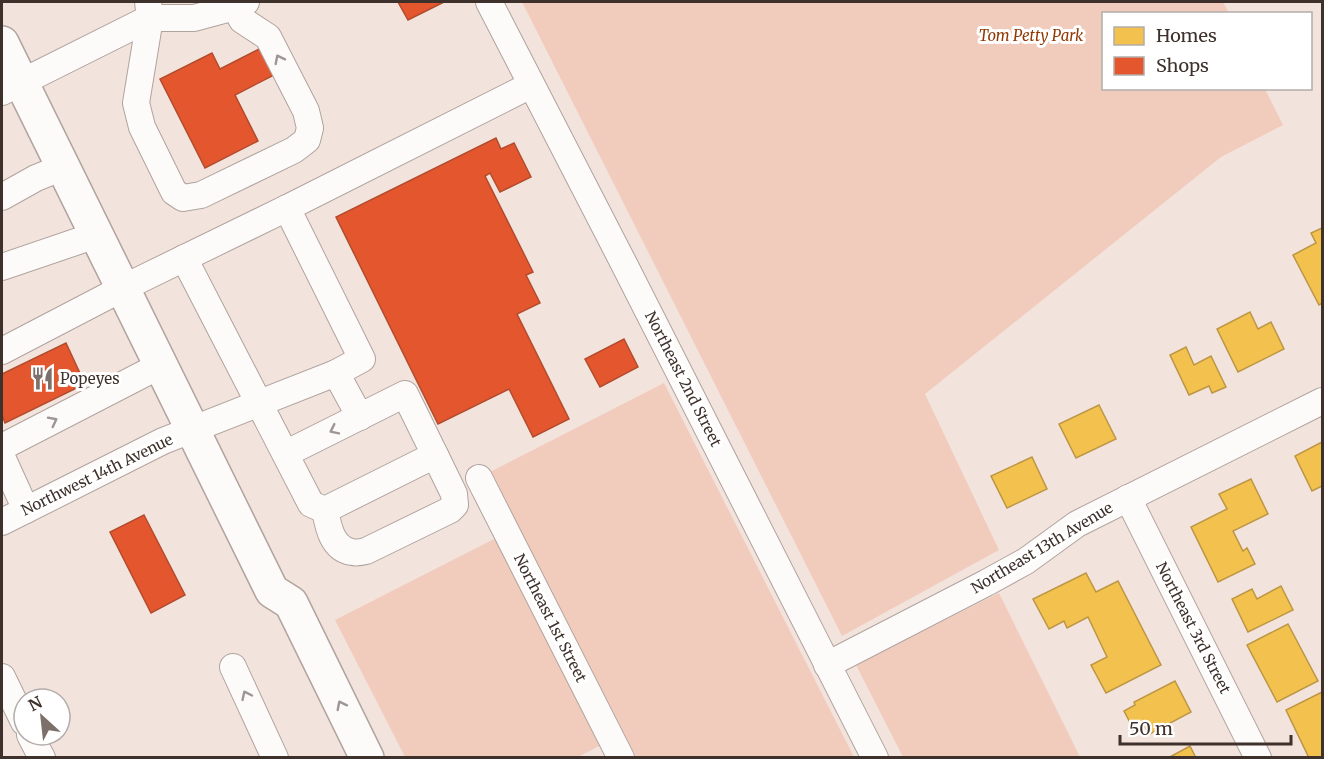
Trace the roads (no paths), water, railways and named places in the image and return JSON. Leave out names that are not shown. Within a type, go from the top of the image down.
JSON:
[{"type":"main road","points":[[2,43],[11,87],[63,167],[193,429],[272,591],[270,612],[342,758]]},
{"type":"main road","points":[[272,591],[291,603],[368,758]]},
{"type":"street","name":"Northeast 2nd Street","points":[[489,2],[875,758]]},
{"type":"street","points":[[11,87],[149,10],[194,18],[240,4],[242,20],[268,37],[306,111],[310,128],[307,140],[294,150],[201,195],[183,198],[174,192],[142,127],[136,103],[149,10]]},
{"type":"street","points":[[2,351],[123,288],[531,85]]},
{"type":"street","points":[[2,197],[36,178],[63,167]]},
{"type":"street","name":"Northwest 14th Avenue","points":[[2,522],[163,441],[336,373],[362,359],[287,208]]},
{"type":"street","points":[[2,267],[96,235]]},
{"type":"street","points":[[184,258],[311,504],[325,510],[435,455]]},
{"type":"street","points":[[2,447],[161,365]]},
{"type":"street","points":[[336,373],[360,417]]},
{"type":"street","points":[[285,454],[405,394],[454,494],[455,505],[450,510],[366,551],[353,553],[342,548],[334,540],[325,510]]},
{"type":"street","name":"Northeast 13th Avenue","points":[[827,665],[1026,561],[1077,524],[1323,401]]},
{"type":"street","points":[[2,457],[26,510]]},
{"type":"street","name":"Northeast 1st Street","points":[[479,478],[621,758]]},
{"type":"street","name":"Northeast 3rd Street","points":[[1128,498],[1258,758]]},
{"type":"street","points":[[233,667],[275,758]]},
{"type":"street","points":[[2,677],[12,697]]},
{"type":"place","name":"Popeyes","points":[[42,379]]},
{"type":"park label","name":"Tom Petty Park","points":[[1031,36]]}]
